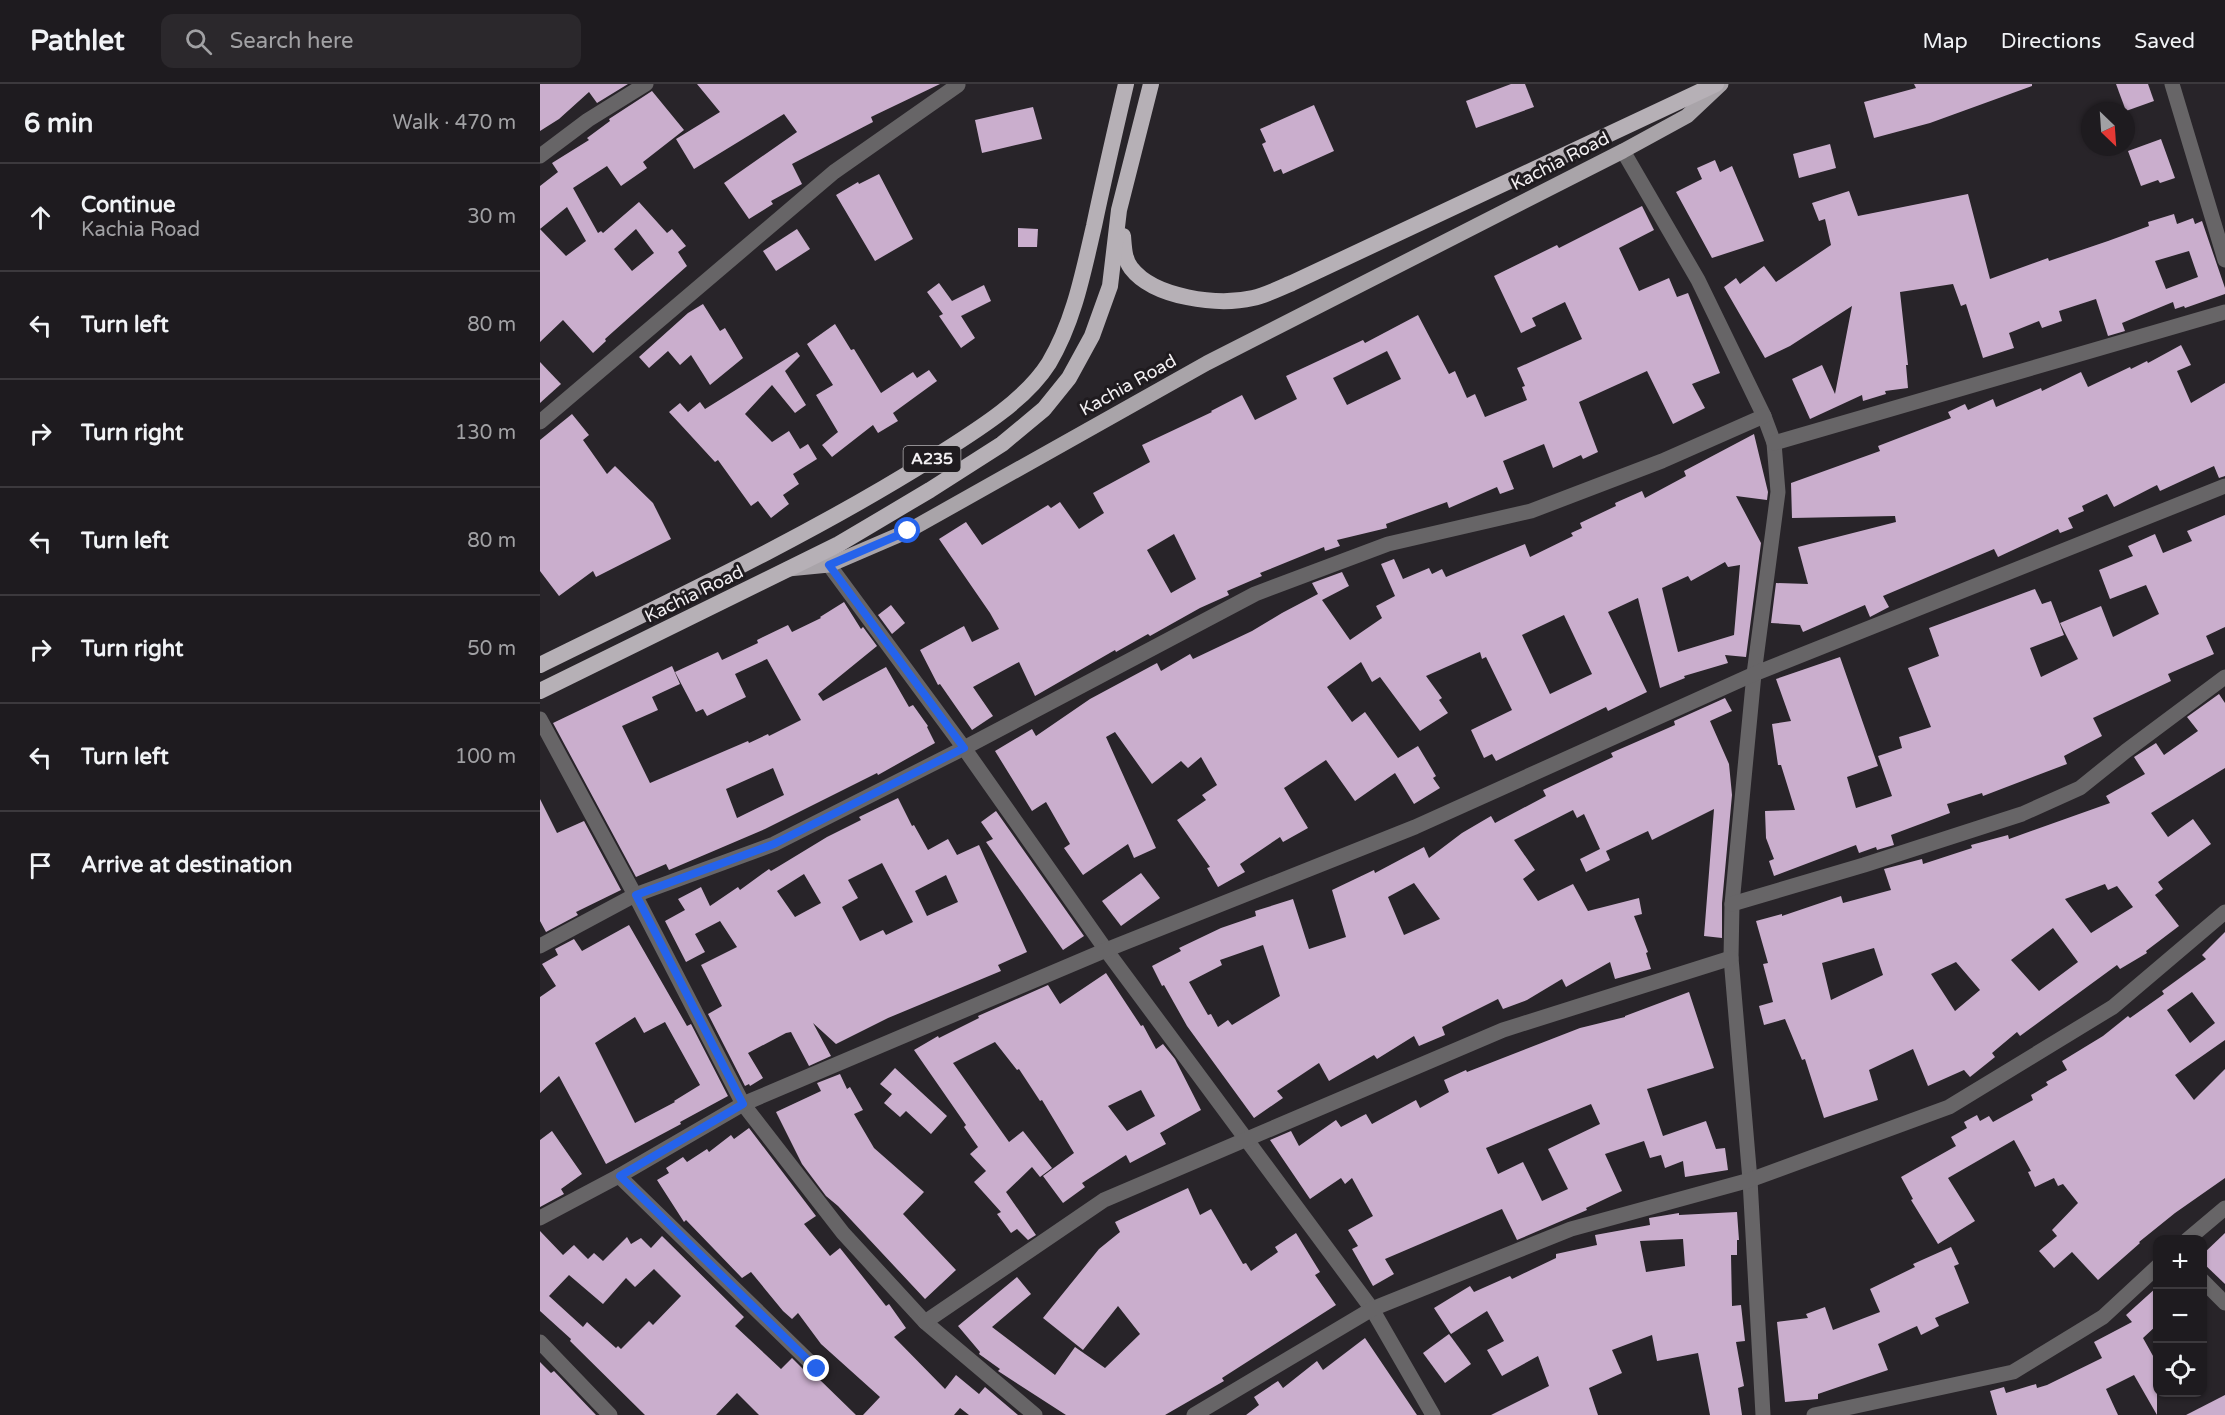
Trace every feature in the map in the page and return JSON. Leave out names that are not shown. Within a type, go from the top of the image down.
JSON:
[{"type":"highway","name":"Kachia Road","points":[[540,665],[815,527],[966,437],[998,415],[1023,392],[1047,365],[1069,325],[1085,266],[1126,84]]},
{"type":"highway","name":"A235","points":[[788,569],[839,544],[1002,444],[1044,409],[1069,378],[1092,336],[1110,286],[1119,210],[1151,84]]},
{"type":"highway","points":[[1119,210],[1125,257],[1130,267],[1143,279],[1162,290],[1188,298],[1224,301],[1254,298],[1292,283],[1716,84]]},
{"type":"highway","name":"Kachia Road","points":[[540,691],[788,569]]},
{"type":"main road","name":"Kachia Road","points":[[788,569],[829,565],[908,531],[1207,363],[1623,151],[1687,116],[1721,84]]},
{"type":"street","points":[[540,156],[588,120],[646,84]]},
{"type":"street","points":[[2172,84],[2225,260]]},
{"type":"street","points":[[540,422],[834,172],[958,85]]},
{"type":"street","points":[[1623,151],[1698,280],[1764,416],[1774,443],[1778,492],[1754,674],[1732,904],[1731,958],[1750,1180],[1764,1415]]},
{"type":"street","points":[[1774,443],[2225,312]]},
{"type":"street","points":[[540,946],[636,895],[774,844],[964,748],[1255,594],[1388,543],[1531,512],[1662,461],[1764,416]]},
{"type":"street","points":[[540,1218],[620,1176],[743,1104],[1106,950],[1415,827],[1754,674],[2225,486]]},
{"type":"street","points":[[829,565],[964,748],[1106,950],[1372,1310],[1433,1415]]},
{"type":"street","points":[[1732,904],[1864,866],[2010,818],[2080,788],[2225,677]]},
{"type":"street","points":[[540,719],[636,895],[743,1104],[843,1233],[925,1322],[1035,1415]]},
{"type":"street","points":[[1194,1415],[1372,1310],[1571,1229],[1750,1180],[1949,1107],[2113,1007],[2225,912]]},
{"type":"street","points":[[925,1322],[1104,1200],[1503,1030],[1731,958]]},
{"type":"street","points":[[620,1176],[817,1369]]},
{"type":"street","points":[[2192,1235],[2225,1208]]},
{"type":"street","points":[[1814,1415],[2013,1372],[2103,1317],[2153,1270]]},
{"type":"street","points":[[2207,1285],[2225,1303]]},
{"type":"street","points":[[540,1342],[610,1415]]},
{"type":"building","points":[[540,84],[628,84],[597,103],[589,92],[559,119],[540,131]]},
{"type":"building","points":[[697,84],[940,84],[871,117],[873,122],[792,164],[802,184],[771,201],[773,204],[749,219],[724,183],[797,132],[784,114],[694,169],[676,139],[720,112]]},
{"type":"building","points":[[1511,84],[1525,84],[1534,107],[1476,128],[1466,101]]},
{"type":"building","points":[[1914,84],[2032,84],[2032,86],[1930,123],[1874,138],[1864,102],[1916,88]]},
{"type":"building","points":[[2116,84],[2148,84],[2154,101],[2135,108],[2135,102],[2123,102]]},
{"type":"building","points":[[652,91],[684,130],[643,162],[647,168],[621,186],[607,166],[573,188],[598,233],[601,231],[603,233],[639,202],[667,233],[672,229],[686,246],[678,252],[687,266],[605,339],[606,341],[593,353],[563,320],[540,342],[540,229],[540,186],[558,172],[552,163],[589,140],[587,138],[610,121],[609,119]],"holes":[[[567,207],[586,241],[566,256],[540,229]],[[636,229],[654,253],[632,271],[614,249]]]},
{"type":"building","points":[[1314,105],[1334,151],[1283,174],[1281,169],[1274,172],[1262,144],[1266,142],[1260,129]]},
{"type":"building","points":[[1033,107],[1042,139],[982,153],[975,120]]},
{"type":"building","points":[[2161,139],[2175,178],[2160,183],[2158,180],[2141,186],[2130,156],[2135,156],[2135,148]]},
{"type":"building","points":[[1830,144],[1836,168],[1799,178],[1793,154]]},
{"type":"building","points":[[1715,160],[1720,172],[1732,166],[1764,241],[1712,258],[1676,192],[1702,179],[1697,168]]},
{"type":"building","points":[[879,174],[913,239],[875,261],[836,195],[858,182],[859,184]]},
{"type":"building","points":[[1849,191],[1858,216],[1968,194],[1990,279],[2048,258],[2049,261],[2108,241],[2149,226],[2148,222],[2174,214],[2177,224],[2193,218],[2195,224],[2202,221],[2225,288],[2225,294],[2185,308],[2184,306],[2175,309],[2173,302],[2122,323],[2125,331],[2108,336],[2096,299],[2059,311],[2062,321],[2042,328],[2039,321],[2009,333],[2014,348],[1983,358],[1966,304],[1961,306],[1953,284],[1900,292],[1908,365],[1906,365],[1908,388],[1885,391],[1886,394],[1863,401],[1862,395],[1810,419],[1792,379],[1822,365],[1835,394],[1852,306],[1790,346],[1765,358],[1724,287],[1736,278],[1740,284],[1764,266],[1776,282],[1831,245],[1825,219],[1819,221],[1812,203]],"holes":[[[2189,251],[2198,277],[2166,289],[2155,261]]]},
{"type":"building","points":[[1642,206],[1654,230],[1619,248],[1639,291],[1669,278],[1677,297],[1688,293],[1720,373],[1692,384],[1705,408],[1673,424],[1647,371],[1579,402],[1598,452],[1583,459],[1581,455],[1553,468],[1544,444],[1503,461],[1514,489],[1500,494],[1497,487],[1449,508],[1447,502],[1386,524],[1387,528],[1337,540],[1340,546],[1325,551],[1324,547],[1260,573],[1262,576],[1227,591],[1229,595],[1200,608],[1150,636],[1148,634],[1116,652],[1115,650],[1035,696],[1019,662],[973,687],[993,716],[972,730],[940,684],[938,685],[920,650],[964,626],[972,642],[999,629],[939,539],[966,522],[982,545],[1048,505],[1051,508],[1060,502],[1079,529],[1104,513],[1093,493],[1150,462],[1142,445],[1242,395],[1255,420],[1297,399],[1286,376],[1363,340],[1365,343],[1418,315],[1449,374],[1455,371],[1467,398],[1475,394],[1485,417],[1527,400],[1522,387],[1525,386],[1517,368],[1582,339],[1565,302],[1532,318],[1536,326],[1521,333],[1494,276],[1557,245],[1559,248]],"holes":[[[1387,351],[1401,379],[1347,405],[1333,378]],[[1174,534],[1196,579],[1171,593],[1147,550]]]},
{"type":"building","points":[[1018,228],[1038,229],[1037,247],[1018,247]]},
{"type":"building","points":[[797,229],[810,249],[776,271],[763,251]]},
{"type":"building","points":[[939,283],[952,301],[984,285],[991,301],[961,316],[975,338],[961,348],[939,316],[943,314],[927,292]]},
{"type":"building","points":[[703,304],[720,331],[725,328],[743,358],[710,385],[691,355],[680,365],[668,351],[649,368],[639,357],[688,313]]},
{"type":"building","points":[[835,324],[851,350],[854,349],[881,393],[913,372],[917,378],[929,370],[937,381],[893,413],[898,421],[878,433],[873,425],[832,457],[822,445],[838,432],[816,395],[833,385],[807,344]]},
{"type":"building","points":[[2181,345],[2191,365],[2177,371],[2191,403],[2225,383],[2225,476],[2219,478],[2214,466],[2160,491],[2157,485],[2114,507],[2107,494],[2082,506],[2084,511],[2068,518],[2073,528],[2060,533],[2058,529],[1998,557],[1994,549],[1883,596],[1889,607],[1870,617],[1865,605],[1803,632],[1800,625],[1771,623],[1776,583],[1808,584],[1798,547],[1896,522],[1895,516],[1792,518],[1791,483],[1880,451],[1878,446],[1951,418],[1948,412],[1965,404],[1968,410],[1993,399],[1996,407],[2041,388],[2042,391],[2081,372],[2088,387],[2130,367],[2131,369],[2147,361],[2148,363]]},
{"type":"building","points":[[797,352],[800,356],[785,371],[806,405],[795,413],[772,385],[745,414],[772,442],[789,431],[800,449],[808,444],[817,459],[793,474],[799,484],[783,495],[789,504],[771,518],[758,501],[751,506],[718,460],[715,462],[669,412],[680,403],[688,412],[700,402],[705,409]]},
{"type":"building","points":[[540,362],[561,384],[540,403]]},
{"type":"building","points":[[572,414],[589,435],[583,440],[607,474],[615,466],[653,503],[671,539],[596,577],[593,571],[559,596],[540,571],[540,440]]},
{"type":"building","points":[[1754,434],[1768,492],[1767,500],[1736,496],[1761,543],[1746,657],[1725,655],[1728,663],[1684,676],[1685,678],[1660,688],[1638,598],[1608,612],[1647,692],[1608,711],[1606,707],[1496,761],[1492,754],[1484,758],[1471,730],[1512,710],[1486,657],[1482,659],[1480,652],[1426,676],[1442,698],[1439,700],[1448,713],[1420,731],[1380,677],[1372,682],[1361,662],[1327,687],[1352,722],[1365,712],[1398,758],[1418,746],[1436,776],[1433,778],[1440,788],[1414,804],[1395,773],[1355,801],[1326,760],[1284,788],[1308,828],[1283,842],[1280,837],[1240,864],[1245,872],[1218,887],[1207,868],[1210,867],[1177,820],[1206,800],[1202,795],[1217,785],[1201,757],[1188,768],[1181,761],[1152,784],[1115,732],[1106,737],[1156,848],[1134,858],[1128,844],[1083,875],[1064,848],[1070,844],[1046,802],[1032,811],[995,751],[1032,729],[1036,736],[1090,699],[1157,663],[1161,671],[1190,654],[1193,659],[1252,631],[1318,594],[1312,583],[1342,572],[1349,586],[1322,600],[1350,640],[1382,618],[1376,606],[1395,596],[1381,564],[1394,559],[1403,579],[1429,568],[1432,574],[1442,569],[1446,577],[1525,544],[1530,557],[1573,536],[1571,533],[1582,528],[1580,523],[1616,506],[1615,503],[1642,491],[1645,498],[1686,476],[1684,471]],"holes":[[[1725,562],[1728,567],[1740,565],[1734,635],[1678,652],[1662,588],[1688,576],[1691,581]],[[1564,615],[1592,674],[1550,694],[1522,635]]]},
{"type":"building","points":[[2225,515],[2225,627],[2206,636],[2214,654],[2168,674],[2171,681],[2093,718],[2102,736],[2064,756],[2067,764],[1983,796],[1982,793],[1947,804],[1950,813],[1891,835],[1894,845],[1877,850],[1876,847],[1859,853],[1856,845],[1774,876],[1769,861],[1774,859],[1766,838],[1765,811],[1795,810],[1781,765],[1778,765],[1772,724],[1791,721],[1776,679],[1840,657],[1878,766],[1847,777],[1856,808],[1892,796],[1878,756],[1902,748],[1899,737],[1931,727],[1908,668],[1939,656],[1929,628],[2035,589],[2042,604],[2051,601],[2064,635],[2030,648],[2041,677],[2078,659],[2060,623],[2101,606],[2113,637],[2159,614],[2146,585],[2110,599],[2099,570],[2133,556],[2128,546],[2155,534],[2163,553],[2192,541],[2187,531]]},
{"type":"building","points":[[844,602],[861,629],[863,627],[877,646],[818,694],[823,701],[886,667],[909,707],[913,705],[928,726],[935,743],[878,775],[877,773],[765,829],[669,870],[666,864],[636,877],[553,723],[672,666],[680,684],[652,697],[658,710],[622,726],[650,783],[748,741],[749,743],[768,734],[769,736],[801,720],[767,659],[735,674],[746,697],[707,716],[703,709],[696,712],[675,672],[718,652],[722,660],[758,643],[757,640],[788,625],[792,632]],"holes":[[[773,768],[784,795],[737,818],[726,789]]]},
{"type":"building","points":[[891,605],[905,623],[892,634],[878,615]]},
{"type":"building","points":[[2219,694],[2225,703],[2225,768],[2151,813],[2168,837],[2193,819],[2211,844],[2158,882],[2163,889],[2155,895],[2179,926],[2146,951],[2147,953],[2120,969],[2117,965],[2020,1036],[2017,1032],[1992,1053],[1995,1057],[1970,1077],[1964,1070],[1928,1086],[1913,1049],[1869,1070],[1878,1100],[1824,1118],[1805,1059],[1802,1060],[1785,1019],[1764,1025],[1759,1006],[1773,1002],[1763,964],[1768,963],[1756,921],[1782,914],[1782,916],[1841,896],[1843,903],[1891,890],[1884,869],[1922,859],[1923,864],[1972,848],[1971,845],[2008,835],[2009,839],[2110,803],[2106,796],[2145,774],[2134,757],[2156,743],[2164,755],[2198,731],[2187,717]],"holes":[[[2105,884],[2108,890],[2117,886],[2133,907],[2091,933],[2065,899]],[[2053,928],[2078,962],[2039,991],[2011,960]],[[1874,948],[1883,975],[1831,1000],[1822,963]],[[1956,962],[1980,990],[1955,1011],[1931,974]]]},
{"type":"building","points":[[1725,698],[1732,711],[1710,721],[1729,764],[1732,795],[1722,903],[1722,938],[1704,936],[1714,809],[1652,840],[1648,831],[1606,851],[1610,860],[1586,872],[1580,859],[1600,849],[1584,814],[1577,818],[1573,810],[1514,840],[1535,870],[1523,879],[1538,901],[1573,884],[1588,911],[1639,898],[1642,914],[1634,916],[1648,952],[1646,953],[1651,969],[1615,979],[1610,962],[1566,987],[1562,979],[1527,1000],[1503,1009],[1498,999],[1442,1027],[1445,1035],[1419,1046],[1414,1036],[1377,1059],[1374,1055],[1329,1081],[1319,1063],[1277,1091],[1283,1098],[1254,1118],[1187,1026],[1152,966],[1181,951],[1179,948],[1221,928],[1256,916],[1255,911],[1293,899],[1309,949],[1346,937],[1332,890],[1374,870],[1375,873],[1424,847],[1429,858],[1462,833],[1491,816],[1495,823],[1546,796],[1543,790],[1613,757],[1611,753],[1675,725],[1674,721]],"holes":[[[1414,883],[1440,919],[1404,935],[1388,897]],[[1263,945],[1280,996],[1232,1025],[1228,1020],[1218,1027],[1211,1014],[1208,1015],[1189,982],[1222,965],[1220,960]]]},
{"type":"building","points":[[898,798],[912,826],[914,825],[928,850],[948,839],[957,855],[979,845],[1027,952],[998,965],[1001,971],[888,1018],[836,1044],[813,1023],[831,1056],[809,1066],[791,1032],[786,1033],[748,1053],[763,1078],[750,1086],[749,1084],[745,1086],[708,1014],[722,1006],[701,965],[737,947],[720,921],[695,934],[705,952],[686,962],[665,921],[685,910],[678,899],[701,887],[710,906],[738,887],[740,890],[769,869],[771,871],[827,837],[861,820],[859,817]],"holes":[[[882,863],[913,922],[886,935],[883,930],[860,941],[842,907],[858,898],[848,880]],[[804,874],[821,903],[795,917],[777,891]],[[946,875],[958,902],[927,916],[915,891]]]},
{"type":"building","points":[[540,799],[557,833],[584,821],[621,890],[576,912],[578,915],[546,932],[540,921]]},
{"type":"building","points":[[996,811],[1084,936],[1063,950],[986,842],[993,839],[981,822]]},
{"type":"building","points":[[1141,873],[1160,898],[1121,926],[1102,901]]},
{"type":"building","points":[[629,925],[687,1026],[691,1024],[728,1096],[606,1164],[559,1076],[540,1093],[540,997],[556,986],[542,964],[558,955],[555,949],[574,939],[582,951]],"holes":[[[635,1017],[644,1033],[665,1022],[700,1085],[675,1102],[635,1123],[595,1043]]]},
{"type":"building","points":[[2225,932],[2225,1040],[2175,1075],[2194,1100],[2225,1069],[2225,1178],[2175,1213],[2098,1280],[2072,1252],[2054,1268],[2039,1251],[2057,1236],[2052,1230],[2078,1203],[2063,1184],[2058,1186],[2054,1178],[2035,1187],[2028,1172],[2031,1171],[2014,1140],[1948,1178],[1975,1221],[1938,1244],[1911,1200],[1913,1199],[1901,1177],[1956,1146],[1951,1137],[1967,1128],[1964,1122],[1977,1115],[1980,1121],[1989,1116],[1993,1122],[2033,1100],[2031,1095],[2048,1085],[2046,1082],[2067,1070],[2062,1061],[2164,994],[2162,991],[2206,959],[2202,955]],"holes":[[[2192,992],[2215,1023],[2190,1043],[2167,1010]]]},
{"type":"building","points":[[1106,973],[1141,1026],[1143,1025],[1156,1049],[1163,1044],[1175,1059],[1201,1110],[1160,1133],[1166,1144],[1130,1163],[1126,1155],[1082,1183],[1085,1187],[1063,1203],[1043,1176],[1074,1153],[1042,1100],[1040,1101],[1019,1069],[1017,1070],[995,1042],[953,1063],[1009,1142],[1023,1131],[1052,1168],[1040,1177],[1032,1167],[1006,1192],[1036,1235],[1028,1240],[1017,1229],[1011,1233],[997,1214],[1001,1212],[974,1182],[986,1171],[970,1154],[978,1147],[964,1127],[966,1125],[914,1050],[938,1036],[939,1038],[979,1018],[978,1016],[1048,985],[1060,1004]],"holes":[[[1141,1090],[1155,1116],[1127,1131],[1108,1106]]]},
{"type":"building","points":[[1689,992],[1714,1068],[1647,1089],[1663,1136],[1706,1121],[1716,1149],[1725,1148],[1728,1170],[1685,1177],[1683,1161],[1665,1168],[1661,1155],[1650,1158],[1644,1141],[1605,1154],[1622,1191],[1586,1208],[1587,1210],[1517,1240],[1502,1209],[1385,1259],[1394,1274],[1373,1286],[1352,1249],[1358,1246],[1348,1230],[1373,1216],[1352,1178],[1345,1184],[1341,1178],[1310,1199],[1270,1140],[1291,1131],[1299,1146],[1336,1120],[1341,1127],[1366,1114],[1372,1124],[1416,1100],[1420,1108],[1449,1092],[1444,1080],[1466,1070],[1467,1072],[1580,1028],[1625,1016]],"holes":[[[1591,1104],[1600,1124],[1548,1149],[1568,1189],[1542,1201],[1523,1162],[1498,1174],[1486,1148]]]},
{"type":"building","points":[[895,1068],[947,1116],[931,1134],[906,1111],[900,1117],[884,1103],[892,1094],[880,1084]]},
{"type":"building","points":[[840,1074],[847,1089],[850,1087],[863,1110],[854,1114],[874,1148],[924,1192],[903,1214],[956,1270],[925,1299],[826,1196],[802,1164],[776,1112],[821,1091],[817,1083]]},
{"type":"building","points":[[749,1128],[816,1216],[804,1224],[830,1256],[840,1248],[886,1306],[889,1304],[906,1328],[894,1337],[945,1389],[956,1375],[979,1394],[985,1387],[1018,1415],[969,1415],[960,1408],[954,1415],[863,1415],[880,1397],[821,1344],[798,1313],[792,1319],[751,1272],[742,1278],[686,1220],[684,1222],[657,1180],[669,1173],[666,1168],[683,1157],[687,1162],[707,1149],[709,1152],[731,1135],[734,1139]]},
{"type":"building","points":[[552,1131],[582,1174],[561,1189],[564,1194],[540,1207],[540,1140]]},
{"type":"building","points":[[1188,1188],[1200,1215],[1211,1209],[1243,1264],[1246,1263],[1251,1271],[1278,1252],[1275,1247],[1296,1233],[1320,1272],[1315,1275],[1336,1305],[1222,1378],[1224,1381],[1165,1415],[1066,1415],[998,1371],[1000,1369],[979,1354],[980,1352],[958,1326],[1017,1277],[1031,1294],[992,1327],[1055,1375],[1075,1347],[1105,1368],[1140,1334],[1118,1306],[1083,1350],[1043,1318],[1099,1249],[1120,1232],[1115,1222]]},
{"type":"building","points":[[1737,1212],[1739,1240],[1737,1240],[1737,1255],[1731,1255],[1732,1306],[1741,1305],[1745,1341],[1736,1342],[1744,1386],[1738,1388],[1742,1415],[1710,1415],[1698,1353],[1657,1361],[1652,1335],[1612,1350],[1622,1373],[1589,1388],[1598,1415],[1491,1415],[1549,1386],[1538,1356],[1502,1376],[1487,1350],[1504,1341],[1487,1311],[1451,1334],[1434,1308],[1470,1286],[1474,1292],[1510,1276],[1512,1279],[1556,1258],[1556,1254],[1597,1245],[1595,1235],[1650,1225],[1649,1218],[1679,1213],[1679,1215]],"holes":[[[1683,1239],[1685,1266],[1646,1272],[1640,1241]]]},
{"type":"building","points":[[540,1231],[563,1255],[574,1245],[588,1259],[594,1253],[603,1261],[627,1237],[631,1244],[641,1238],[651,1248],[662,1236],[744,1317],[735,1326],[781,1369],[792,1358],[810,1376],[818,1378],[856,1415],[759,1415],[737,1393],[716,1415],[645,1415],[570,1341],[571,1339],[540,1311]],"holes":[[[654,1269],[681,1296],[653,1325],[649,1321],[621,1349],[618,1346],[616,1348],[587,1322],[583,1327],[549,1296],[569,1275],[603,1304],[626,1278],[635,1287]]]},
{"type":"building","points":[[2225,1233],[2225,1284],[2207,1267],[2207,1250]]},
{"type":"building","points":[[1951,1247],[1959,1264],[1954,1266],[1969,1303],[1935,1318],[1939,1326],[1921,1335],[1917,1326],[1878,1344],[1888,1370],[1818,1394],[1818,1399],[1785,1402],[1777,1322],[1808,1318],[1806,1314],[1825,1307],[1833,1330],[1880,1312],[1870,1289],[1915,1267],[1913,1264]]},
{"type":"building","points":[[2153,1291],[2153,1329],[2143,1338],[2153,1356],[2153,1397],[2157,1397],[2157,1415],[2134,1375],[2106,1389],[2118,1415],[1997,1415],[1990,1391],[2004,1387],[2006,1393],[2036,1384],[2037,1388],[2102,1358],[2094,1342],[2132,1322],[2126,1315]]},
{"type":"building","points":[[1449,1334],[1471,1364],[1445,1383],[1423,1353]]},
{"type":"building","points":[[1365,1338],[1417,1415],[1246,1415],[1259,1405],[1254,1397],[1278,1381],[1283,1388],[1317,1361],[1323,1370]]},
{"type":"building","points":[[540,1362],[551,1373],[554,1371],[596,1415],[540,1415]]},
{"type":"building","points":[[2225,1395],[2225,1415],[2186,1415]]},
{"type":"route","points":[[817,1369],[620,1176],[743,1104],[636,895],[774,844],[964,748],[829,565],[908,531]]}]
